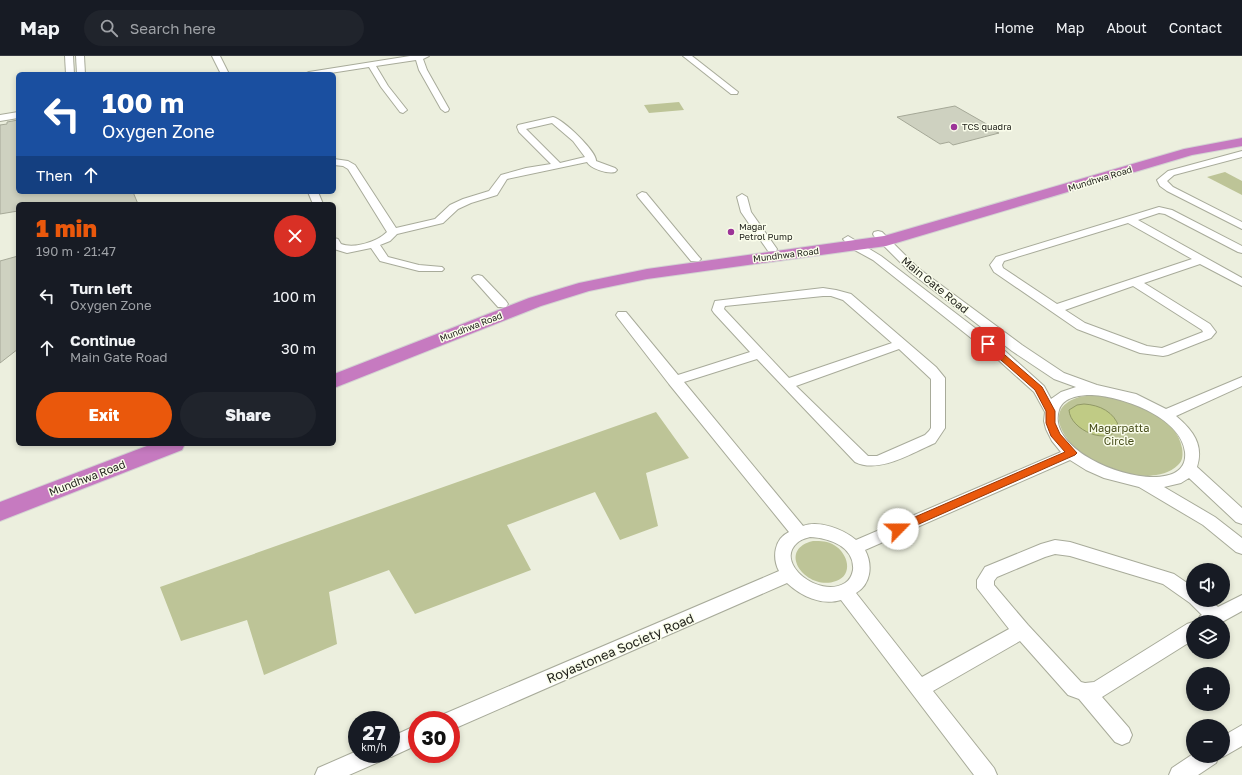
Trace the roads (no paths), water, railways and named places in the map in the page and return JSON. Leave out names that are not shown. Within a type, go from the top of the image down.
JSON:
[{"type":"highway","name":"Mundhwa Road","points":[[882,238],[1179,147],[1206,141],[1242,136]]},
{"type":"highway","name":"Mundhwa Road","points":[[336,380],[535,302],[585,287],[647,274],[913,234],[1189,152],[1242,142]]},
{"type":"highway","name":"Mundhwa Road","points":[[336,368],[502,304],[552,286],[597,274],[642,266],[772,249],[852,243]]},
{"type":"highway","name":"Mundhwa Road","points":[[0,499],[135,446]]},
{"type":"highway","name":"Mundhwa Road","points":[[0,512],[169,446]]},
{"type":"street","points":[[69,56],[70,72]]},
{"type":"street","points":[[80,56],[81,72]]},
{"type":"street","points":[[216,56],[224,72]]},
{"type":"street","points":[[687,56],[734,92]]},
{"type":"street","points":[[323,72],[422,57],[426,77],[445,109]]},
{"type":"street","points":[[372,65],[385,87],[403,110]]},
{"type":"street","points":[[0,118],[16,115]]},
{"type":"street","points":[[558,166],[522,130],[521,127],[552,120],[587,150],[592,158],[592,162],[600,167],[612,170]]},
{"type":"street","points":[[1242,154],[1171,173],[1162,180],[1163,184],[1170,189],[1242,226]]},
{"type":"street","points":[[336,246],[347,250],[356,249],[374,244],[386,238],[393,232],[439,221],[454,207],[467,201],[493,193],[504,177],[526,171],[558,166],[592,158]]},
{"type":"street","points":[[336,162],[345,163],[352,167],[393,232]]},
{"type":"street","points":[[642,195],[695,259]]},
{"type":"street","points":[[742,197],[746,212],[772,249]]},
{"type":"street","points":[[1134,282],[1206,327],[1210,332],[1207,335],[1163,352],[1145,350],[1091,331],[1055,309],[998,270],[996,265],[1000,259],[1153,211],[1163,211],[1242,250]]},
{"type":"street","points":[[1129,219],[1242,283]]},
{"type":"street","name":"Main Gate Road","points":[[882,238],[894,252],[914,270],[1017,348],[1059,376],[1098,390]]},
{"type":"street","name":"Main Gate Road","points":[[852,243],[877,258],[1000,354],[1038,389],[1051,411]]},
{"type":"street","points":[[374,244],[384,259],[419,268],[438,269]]},
{"type":"street","points":[[1055,309],[1200,260]]},
{"type":"street","points":[[478,278],[502,304]]},
{"type":"street","points":[[832,292],[847,297],[901,344],[938,378],[938,428],[930,439],[878,461],[866,461],[860,458],[787,384],[718,310],[719,304],[723,302],[832,292]]},
{"type":"street","points":[[622,315],[674,381],[799,533]]},
{"type":"street","points":[[787,384],[901,344]]},
{"type":"street","points":[[674,381],[759,354]]},
{"type":"street","points":[[1166,415],[1242,381]]},
{"type":"street","points":[[1081,390],[1098,390],[1117,393],[1136,399],[1166,415],[1183,432],[1191,445],[1193,458],[1189,469],[1179,477],[1164,482],[1144,483],[1123,479],[1102,472],[1072,453],[1056,436],[1051,423],[1051,411],[1056,401],[1066,394],[1081,390]]},
{"type":"street","points":[[854,548],[1072,453]]},
{"type":"street","points":[[1189,469],[1242,518]]},
{"type":"street","points":[[1144,483],[1209,521],[1242,547]]},
{"type":"street","points":[[820,530],[841,538],[854,548],[861,561],[859,579],[854,586],[845,592],[835,595],[823,594],[812,592],[801,586],[788,575],[782,561],[782,552],[785,544],[791,537],[799,533],[820,530]]},
{"type":"street","points":[[1186,592],[1168,580],[1070,549],[1055,547],[1041,551],[991,572],[985,580],[986,588],[1022,631],[1075,689],[1085,692],[1097,690],[1186,634]]},
{"type":"street","name":"Royastonea Society Road","points":[[460,717],[788,575]]},
{"type":"street","points":[[845,592],[987,775]]},
{"type":"street","points":[[1218,615],[1242,602]]},
{"type":"street","points":[[920,688],[1022,631]]},
{"type":"street","points":[[1085,692],[1122,735]]},
{"type":"street","points":[[1230,743],[1242,735]]},
{"type":"street","points":[[325,775],[353,763]]},
{"type":"street","points":[[1179,775],[1198,763]]},
{"type":"place","name":"TCS quadra","points":[[954,127]]},
{"type":"place","name":"Magar Petrol Pump","points":[[731,232]]},
{"type":"park label","name":"Magarpatta Circle","points":[[1119,434]]}]
